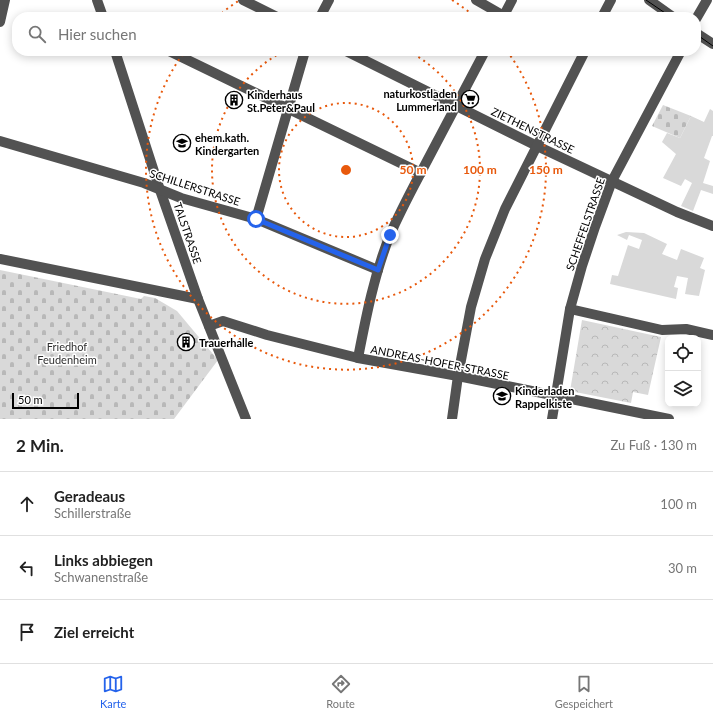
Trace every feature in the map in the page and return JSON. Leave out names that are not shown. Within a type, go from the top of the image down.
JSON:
[{"type":"street","points":[[0,22],[5,0]]},
{"type":"street","points":[[97,0],[101,12]]},
{"type":"street","points":[[243,0],[267,12]]},
{"type":"street","points":[[323,12],[329,0]]},
{"type":"street","points":[[476,0],[497,12]]},
{"type":"street","points":[[506,12],[512,0]]},
{"type":"street","points":[[605,12],[611,0]]},
{"type":"street","points":[[649,0],[666,12]]},
{"type":"street","points":[[700,12],[707,0]]},
{"type":"street","points":[[701,36],[713,44]]},
{"type":"street","name":"TALSTRASSE","points":[[117,56],[160,190],[198,299],[246,419]]},
{"type":"street","points":[[179,56],[421,173]]},
{"type":"street","points":[[256,219],[304,56]]},
{"type":"street","name":"ZIETHENSTRASSE","points":[[356,56],[536,146],[677,212],[713,226]]},
{"type":"street","points":[[358,358],[370,297],[390,235],[482,56]]},
{"type":"street","points":[[452,419],[458,376],[471,307],[485,259],[505,209],[582,56]]},
{"type":"street","name":"SCHEFFELSTRASSE","points":[[552,419],[570,309],[594,227],[612,181],[678,56]]},
{"type":"street","name":"SCHILLERSTRASSE","points":[[0,141],[144,183],[181,198],[256,219],[378,270]]},
{"type":"street","points":[[0,259],[198,299]]},
{"type":"street","points":[[570,309],[662,330],[686,329],[713,335]]},
{"type":"street","name":"ANDREAS-HOFER-STRASSE","points":[[209,326],[222,321],[267,335],[358,358],[458,376],[662,418]]},
{"type":"green space","points":[[663,105],[691,116],[680,138],[652,126]]},
{"type":"green space","points":[[710,109],[713,111],[713,136],[704,158],[710,161],[703,183],[713,186],[713,194],[701,190],[693,211],[681,206],[692,183],[685,179],[681,186],[663,178],[676,154],[662,142],[667,133],[680,138],[691,116],[704,122]]},
{"type":"green space","points":[[626,232],[644,233],[667,244],[662,254],[677,260],[681,249],[704,258],[700,268],[705,270],[699,296],[685,294],[688,278],[677,276],[674,287],[678,288],[676,299],[610,284],[612,275],[618,276],[628,245],[639,249],[642,240],[629,235],[627,240],[617,235]]},
{"type":"green space","name":"Friedhof Feudenheim","points":[[0,270],[141,299],[144,296],[155,298],[177,311],[218,360],[174,419],[0,419]]},
{"type":"green space","points":[[582,320],[661,337],[648,395],[633,392],[631,403],[570,391]]},
{"type":"tram line","points":[[646,0],[664,12]]},
{"type":"tram line","points":[[701,38],[713,46]]},
{"type":"place","name":"naturkostladen Lummerland","points":[[470,99]]},
{"type":"place","name":"Kinderhaus St.Peter&Paul","points":[[234,100]]},
{"type":"place","name":"ehem.kath. Kindergarten","points":[[182,143]]},
{"type":"place","name":"Trauerhalle","points":[[186,342]]},
{"type":"place","name":"Kinderladen Rappelkiste","points":[[502,396]]},
{"type":"route","points":[[256,219],[378,270],[390,235]]}]
